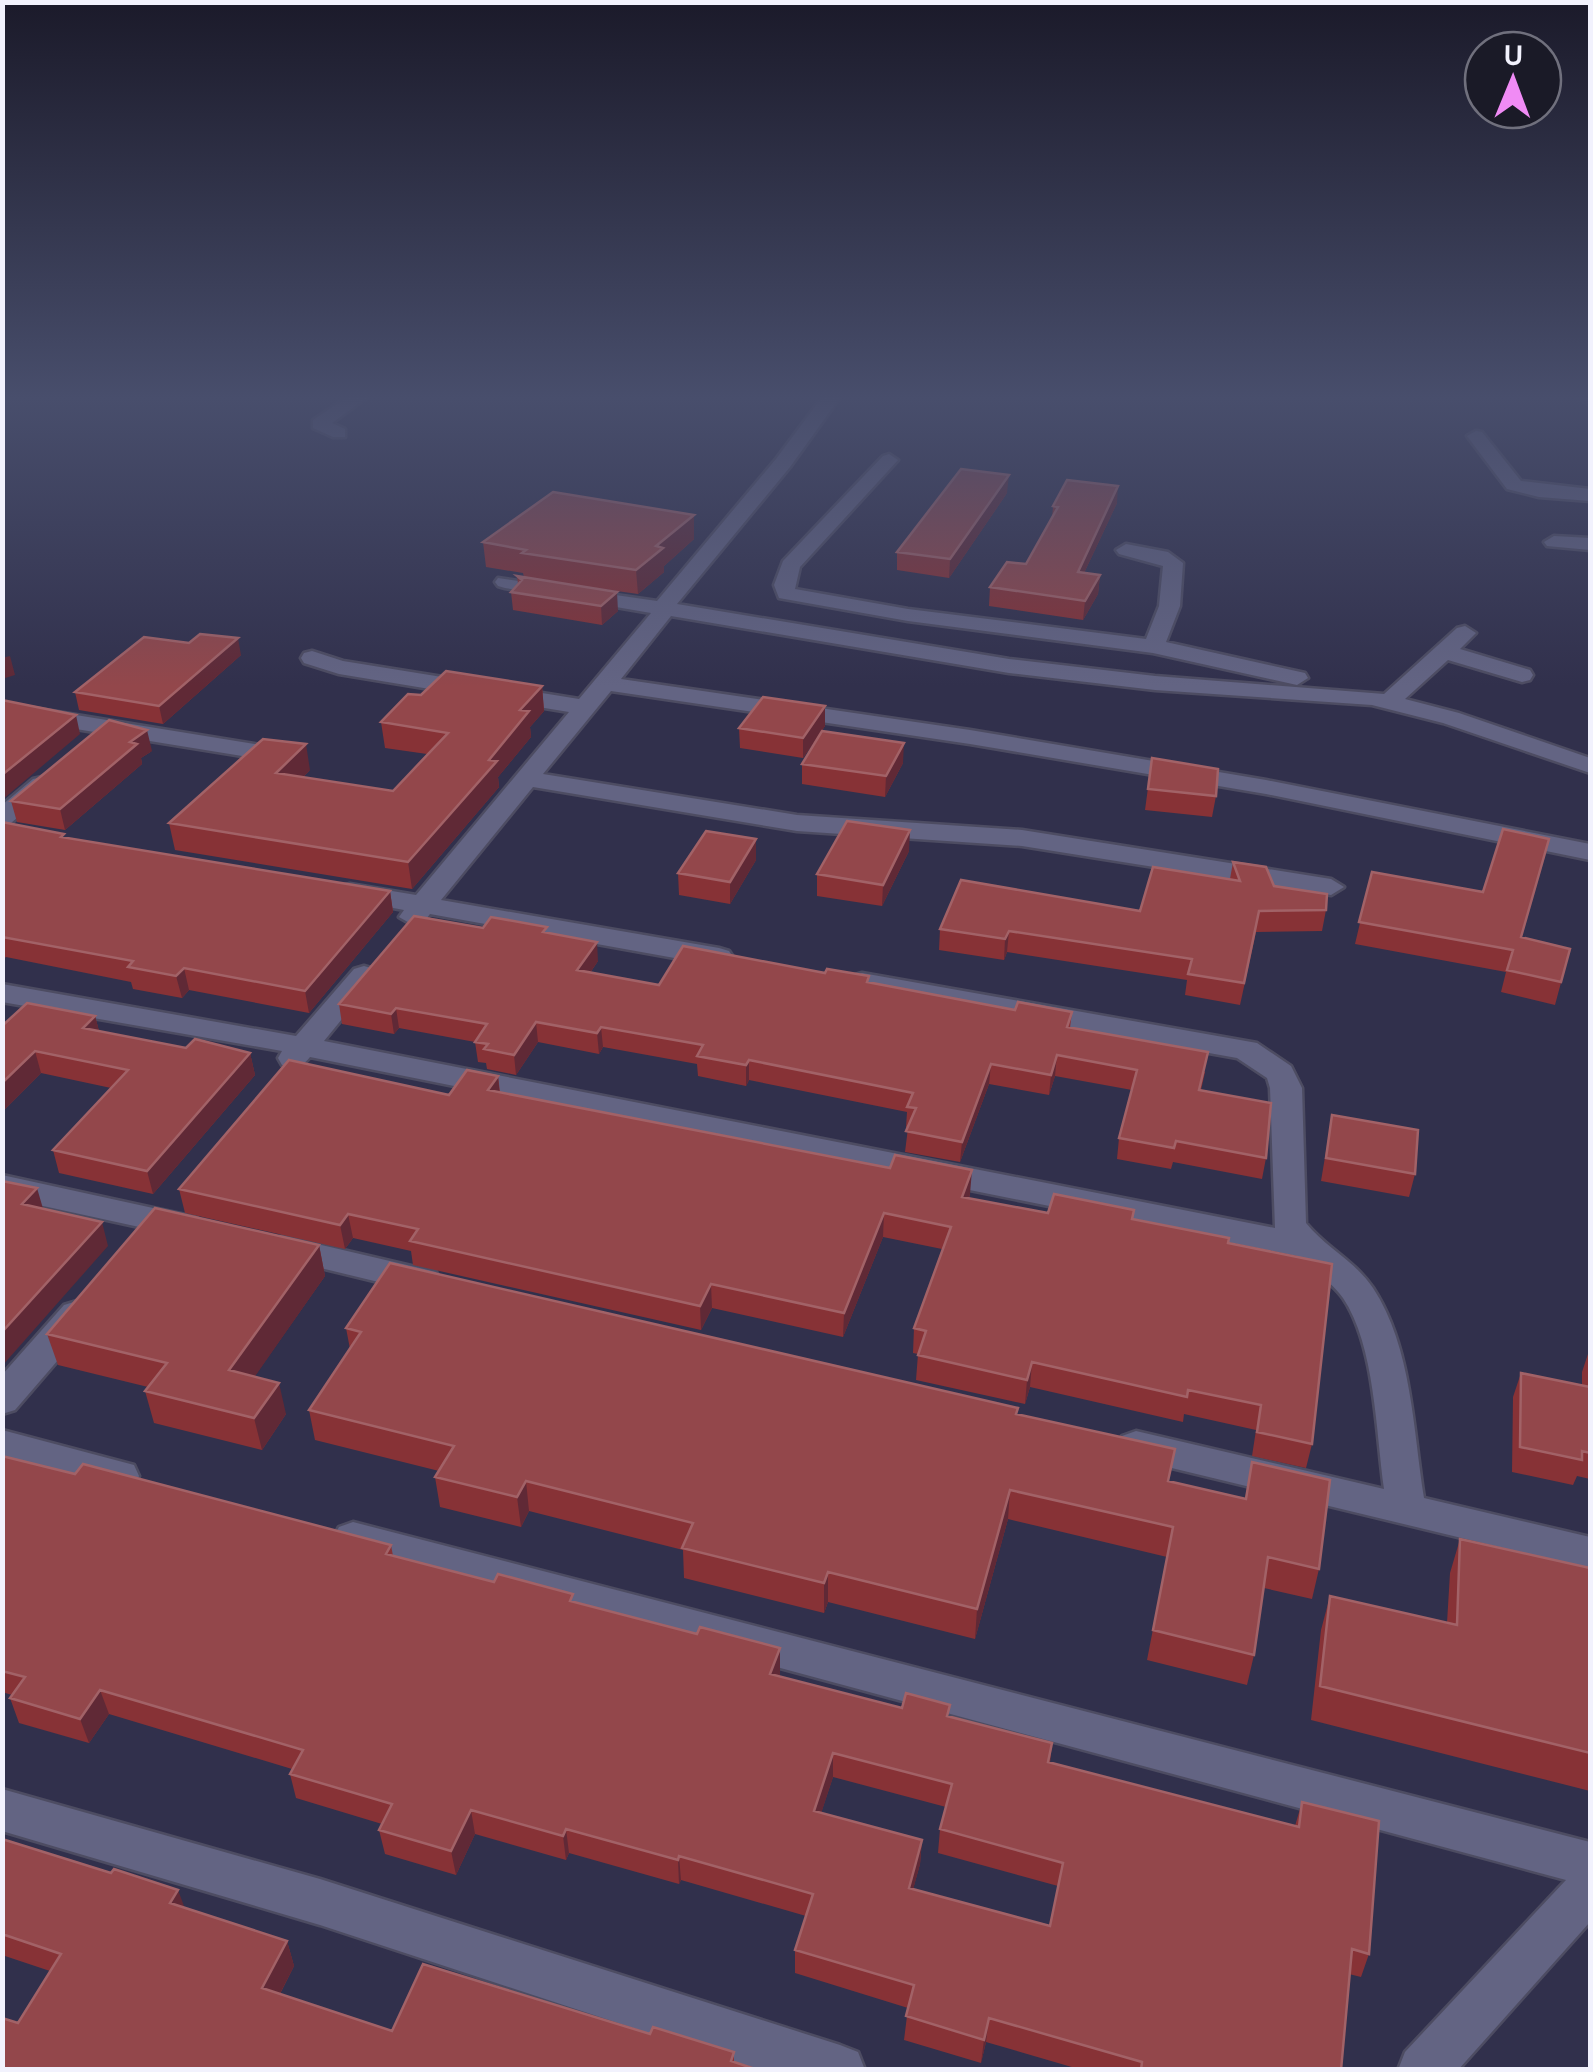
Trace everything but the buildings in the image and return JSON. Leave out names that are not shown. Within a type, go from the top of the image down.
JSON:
[{"type":"street","points":[[279,1075],[529,779],[583,707],[759,493]]},
{"type":"street","points":[[858,493],[790,565],[784,586],[786,594],[871,610],[1153,646],[1451,718],[1590,766]]},
{"type":"street","points":[[1561,493],[1590,495]]},
{"type":"street","points":[[1554,542],[1590,544]]},
{"type":"street","points":[[1126,550],[1162,556],[1173,563],[1174,598],[1153,646]]},
{"type":"street","points":[[506,582],[1009,666],[1175,685],[1380,700],[1445,652],[1465,632]]},
{"type":"street","points":[[1445,652],[1522,674]]},
{"type":"street","points":[[1175,685],[1189,654]]},
{"type":"street","points":[[312,658],[339,667],[583,707]]},
{"type":"street","points":[[604,683],[970,736],[1284,791],[1590,852]]},
{"type":"street","points":[[2,710],[297,758]]},
{"type":"street","points":[[84,748],[111,725]]},
{"type":"street","points":[[9,828],[57,772]]},
{"type":"street","points":[[529,779],[797,823],[1022,838],[1331,887]]},
{"type":"street","points":[[328,888],[737,960]]},
{"type":"street","points":[[835,977],[1246,1050],[1280,1072],[1286,1088],[1289,1224],[1300,1240],[1312,1247],[1360,1296],[1377,1337],[1406,1508]]},
{"type":"street","points":[[2,993],[303,1046],[1312,1247]]},
{"type":"street","points":[[2,1186],[218,1233]]},
{"type":"street","points":[[132,1250],[182,1191]]},
{"type":"street","points":[[258,1242],[452,1287]]},
{"type":"street","points":[[2,1400],[94,1295]]},
{"type":"street","points":[[1094,1436],[1590,1552]]},
{"type":"street","points":[[2,1445],[156,1485]]},
{"type":"street","points":[[308,1526],[1590,1864]]},
{"type":"street","points":[[2,1810],[320,1902],[840,2070]]},
{"type":"street","points":[[1423,2070],[1590,1888]]}]
